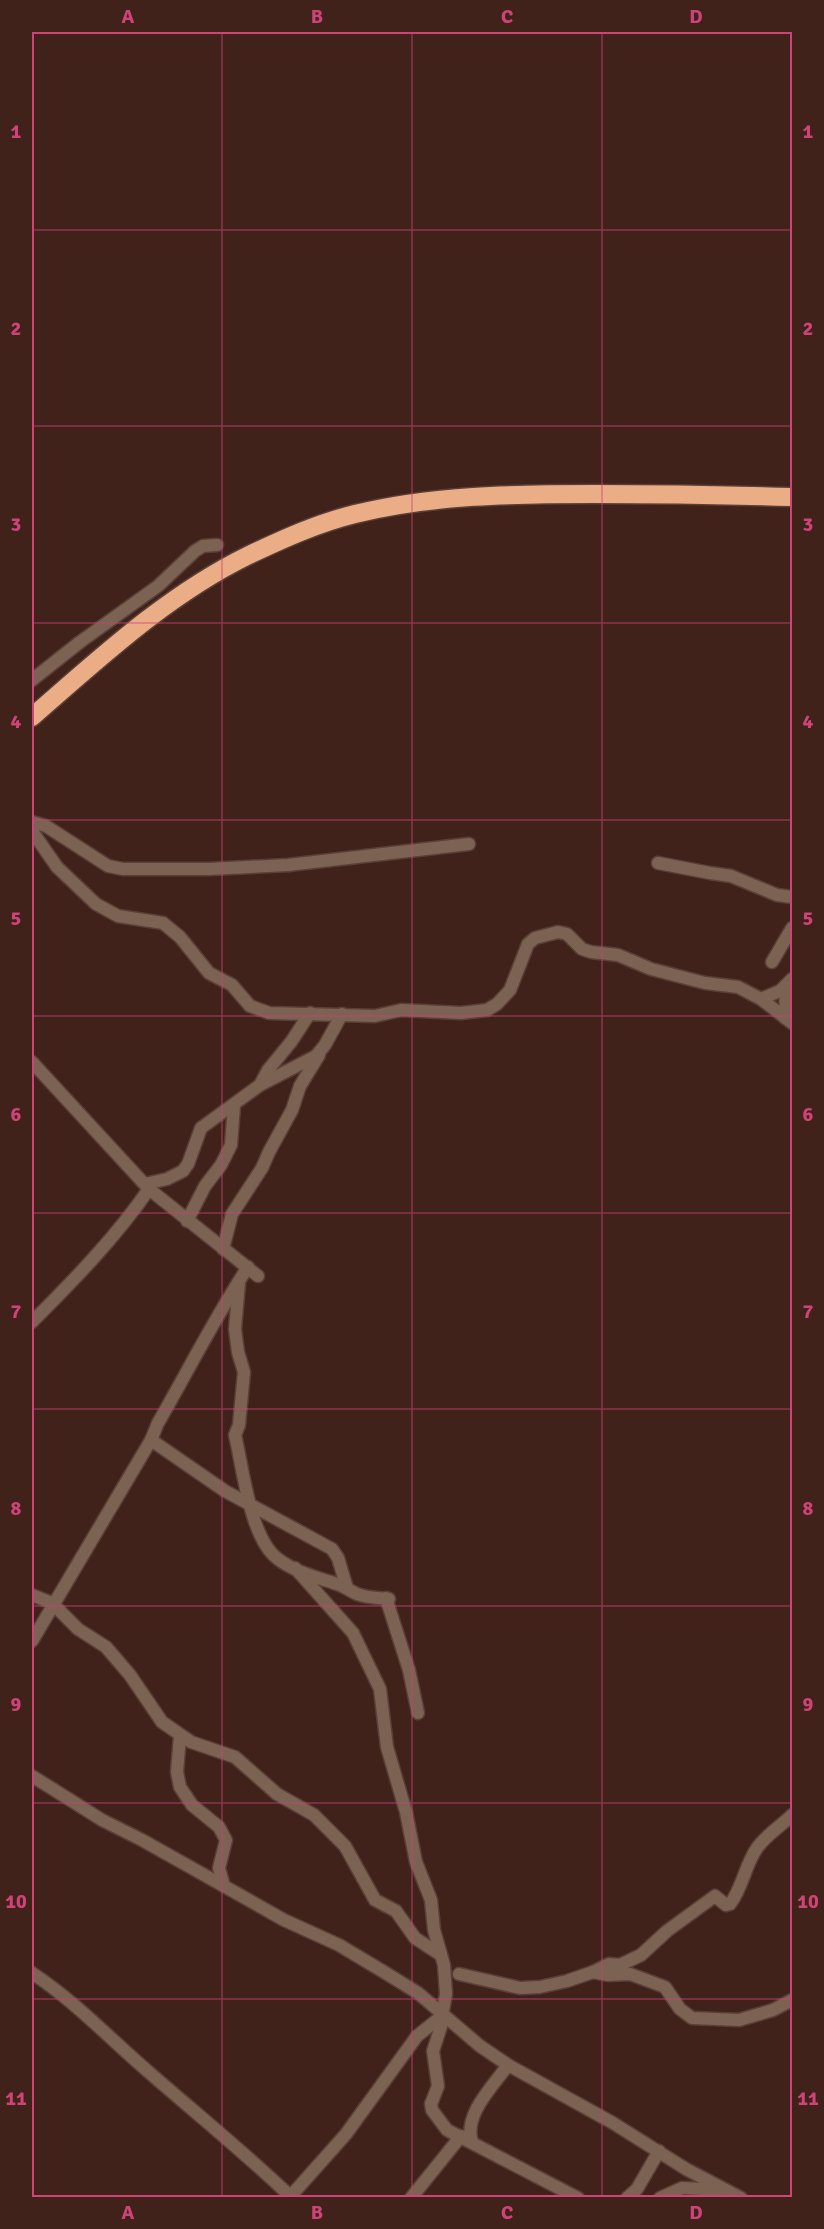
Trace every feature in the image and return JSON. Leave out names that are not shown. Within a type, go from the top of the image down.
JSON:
[{"type":"highway","points":[[32,717],[155,612],[180,596],[247,556],[307,530],[356,514],[449,498],[547,494],[700,494],[792,497]]},
{"type":"street","points":[[32,680],[158,586],[195,551],[203,546],[217,545]]},
{"type":"street","points":[[32,822],[46,826],[108,866],[123,869],[288,866],[469,844]]},
{"type":"street","points":[[32,831],[57,867],[96,904],[118,916],[163,923],[180,938],[204,968],[232,985],[250,1006],[269,1013],[375,1016],[401,1010],[461,1013],[487,1010],[497,1004],[510,990],[528,945],[536,938],[558,932],[567,934],[582,949],[591,952],[621,956],[643,967],[705,983],[734,986],[761,999],[789,1020]]},
{"type":"street","points":[[658,863],[731,876],[777,895],[792,897]]},
{"type":"street","points":[[772,962],[792,928]]},
{"type":"street","points":[[761,999],[780,991],[789,982]]},
{"type":"street","points":[[789,982],[789,1020]]},
{"type":"street","points":[[260,1085],[268,1070],[310,1013]]},
{"type":"street","points":[[223,1249],[232,1214],[262,1168],[292,1110],[300,1086],[342,1014]]},
{"type":"street","points":[[32,1322],[62,1293],[133,1212],[147,1186],[183,1171],[188,1164],[199,1131],[260,1085],[306,1062],[321,1050]]},
{"type":"street","points":[[32,1062],[147,1186],[187,1221],[258,1276]]},
{"type":"street","points":[[187,1221],[205,1186],[221,1165],[231,1145],[234,1106]]},
{"type":"street","points":[[32,1641],[152,1440],[158,1424],[218,1320],[228,1297],[248,1267]]},
{"type":"street","points":[[239,1282],[235,1329],[244,1372],[239,1425],[235,1435],[250,1504],[261,1534],[270,1553],[313,1578],[347,1588],[364,1596],[387,1599],[406,1662],[418,1713]]},
{"type":"street","points":[[152,1440],[225,1491],[332,1550],[338,1558],[347,1588]]},
{"type":"street","points":[[295,1568],[353,1633],[380,1689],[387,1747],[403,1798],[416,1862],[431,1900],[434,1930],[446,1975],[443,2017],[433,2050],[438,2086],[431,2108],[446,2129],[578,2198]]},
{"type":"street","points":[[32,1595],[52,1604],[78,1629],[109,1650],[162,1722],[190,1742],[235,1757],[277,1794],[314,1815],[345,1846],[375,1900],[396,1911],[415,1938],[442,1956]]},
{"type":"street","points":[[180,1736],[177,1772],[180,1787],[192,1805],[219,1827],[226,1840],[219,1868],[224,1886]]},
{"type":"street","points":[[32,1776],[102,1820],[284,1920],[339,1945],[366,1961],[418,1994],[443,2017],[508,2065],[605,2118],[686,2169],[741,2198]]},
{"type":"street","points":[[459,1974],[510,1987],[529,1989],[567,1981],[609,1964],[620,1965],[641,1955],[667,1931],[715,1896],[726,1905],[730,1904],[741,1887],[758,1846],[792,1815]]},
{"type":"street","points":[[593,1972],[608,1975],[630,1974],[665,1987],[680,2009],[692,2018],[739,2020],[773,2010],[792,2000]]},
{"type":"street","points":[[32,1973],[98,2024],[150,2074],[246,2154],[290,2197],[346,2134],[417,2036],[443,2017]]},
{"type":"street","points":[[411,2198],[466,2139],[472,2117],[508,2065]]},
{"type":"street","points":[[631,2196],[659,2151]]},
{"type":"street","points":[[660,2198],[682,2187],[727,2190]]}]
